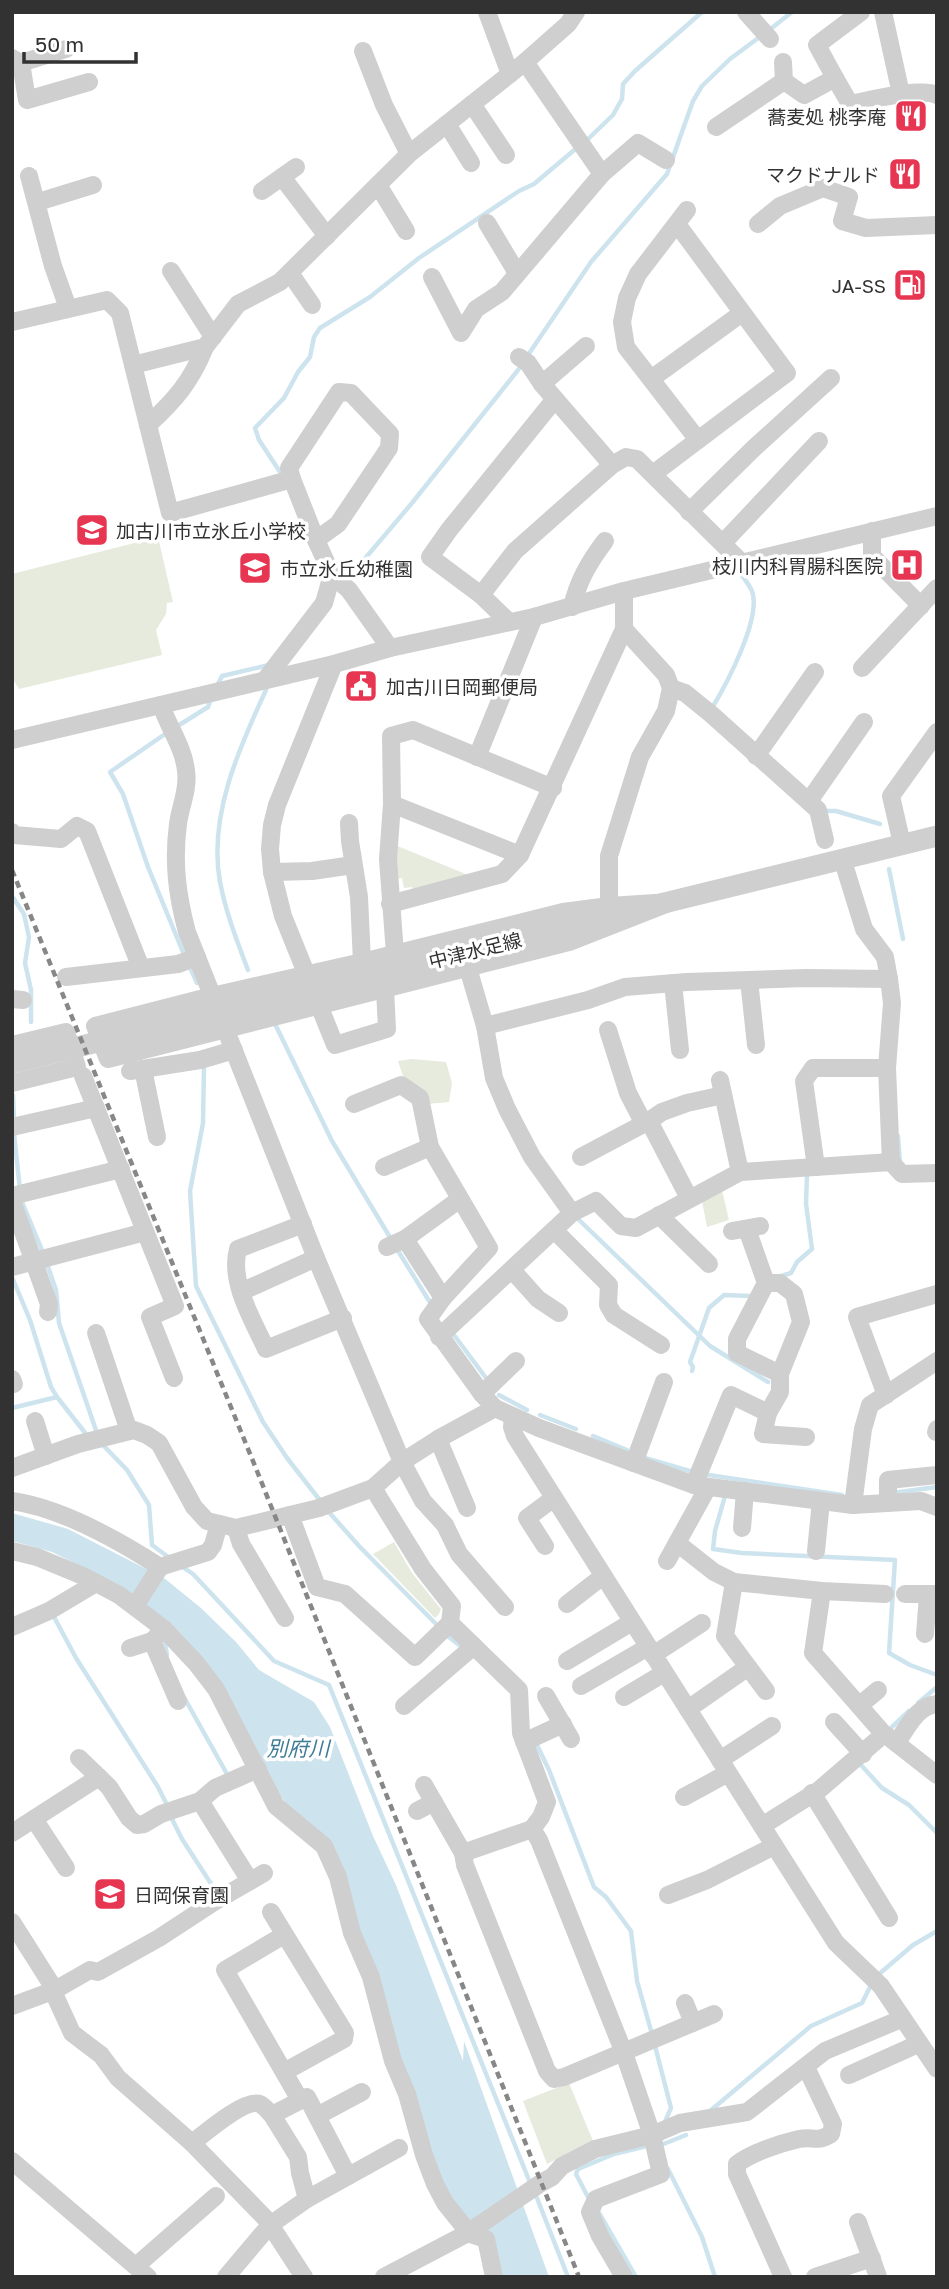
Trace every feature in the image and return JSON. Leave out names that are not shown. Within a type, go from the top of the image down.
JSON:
[{"type":"street","points":[[487,12],[510,74]]},
{"type":"street","points":[[148,425],[176,399],[197,368],[209,342],[238,304],[280,282],[409,154],[525,62],[568,24],[576,12]]},
{"type":"street","points":[[746,12],[765,34]]},
{"type":"street","points":[[860,12],[817,45],[850,104],[901,94],[931,92],[937,95]]},
{"type":"street","points":[[883,12],[901,94]]},
{"type":"street","points":[[66,49],[17,61],[27,100],[89,82]]},
{"type":"street","points":[[363,51],[384,105],[409,154]]},
{"type":"street","points":[[525,62],[602,174]]},
{"type":"street","points":[[783,62],[784,81]]},
{"type":"street","points":[[784,81],[804,95],[835,78]]},
{"type":"street","points":[[716,127],[784,81]]},
{"type":"street","points":[[472,104],[506,155]]},
{"type":"street","points":[[447,124],[471,163]]},
{"type":"street","points":[[442,285],[461,333],[476,309],[502,292],[602,174],[638,143],[666,160]]},
{"type":"street","points":[[262,191],[289,172],[327,236]]},
{"type":"street","points":[[29,176],[68,308]]},
{"type":"street","points":[[38,202],[93,185]]},
{"type":"street","points":[[378,185],[406,231]]},
{"type":"street","points":[[758,224],[780,206],[823,188],[849,197],[842,221],[866,228],[937,225]]},
{"type":"street","points":[[653,474],[787,373],[742,313],[682,217],[638,274],[627,298],[622,322],[626,347],[698,440]]},
{"type":"street","points":[[487,223],[517,273]]},
{"type":"street","points":[[171,271],[209,342]]},
{"type":"street","points":[[290,273],[312,305]]},
{"type":"street","points":[[12,321],[107,300],[120,313],[170,513],[292,479]]},
{"type":"street","points":[[651,379],[742,313]]},
{"type":"street","points":[[132,365],[209,342]]},
{"type":"street","points":[[542,384],[586,346]]},
{"type":"street","points":[[524,360],[612,465]]},
{"type":"street","points":[[689,512],[831,378]]},
{"type":"street","points":[[316,540],[338,524],[389,448],[390,434],[351,393],[340,392],[289,468],[316,540],[332,575],[349,590],[390,648]]},
{"type":"street","points":[[508,621],[481,595],[430,558],[449,530],[555,398]]},
{"type":"street","points":[[723,543],[819,442]]},
{"type":"street","points":[[481,595],[515,551],[612,465],[626,457],[637,459],[742,563]]},
{"type":"street","points":[[12,740],[334,664],[390,648],[534,617],[624,592],[937,516]]},
{"type":"street","points":[[872,531],[872,556],[921,606]]},
{"type":"street","points":[[572,607],[588,562],[606,541]]},
{"type":"street","points":[[264,680],[324,603],[332,575]]},
{"type":"street","points":[[862,668],[937,588]]},
{"type":"street","points":[[390,904],[502,874],[520,855],[624,629],[624,592]]},
{"type":"street","points":[[477,757],[534,617]]},
{"type":"street","points":[[609,906],[609,856],[640,757],[666,711],[671,688],[666,675],[624,629]]},
{"type":"street","points":[[334,664],[276,805],[271,837],[272,872],[283,916],[335,1045],[387,1029],[385,989]]},
{"type":"street","points":[[756,756],[815,672]]},
{"type":"street","points":[[671,688],[685,693],[711,714],[809,801],[818,810],[825,840]]},
{"type":"street","points":[[161,705],[186,771],[174,865],[190,959],[212,996],[316,1258],[402,1462],[423,1501],[445,1525],[458,1532],[459,1554],[498,1585],[505,1607]]},
{"type":"street","points":[[809,801],[864,722]]},
{"type":"street","points":[[395,954],[388,859],[391,736],[413,730],[553,788]]},
{"type":"street","points":[[902,844],[891,796],[929,755],[937,732]]},
{"type":"street","points":[[391,804],[520,855]]},
{"type":"street","points":[[349,823],[359,897],[362,962]]},
{"type":"street","points":[[12,832],[13,835],[61,839],[77,826],[87,831],[141,968]]},
{"type":"street","name":"中津水足線","points":[[12,1063],[937,836]]},
{"type":"street","points":[[272,872],[312,872],[353,865]]},
{"type":"street","points":[[846,871],[864,929],[885,957],[889,979],[892,1003],[887,1068],[891,1162],[902,1174],[937,1173]]},
{"type":"street","points":[[671,902],[569,942],[108,1059],[95,1026],[563,912],[671,902]]},
{"type":"street","points":[[66,977],[190,959]]},
{"type":"street","points":[[468,968],[485,1026],[500,1113],[572,1213]]},
{"type":"street","points":[[485,1026],[588,1000],[625,987],[806,978],[889,979]]},
{"type":"street","points":[[749,980],[756,1045]]},
{"type":"street","points":[[673,983],[680,1049]]},
{"type":"street","points":[[608,1030],[620,1049],[628,1093],[690,1198]]},
{"type":"street","points":[[12,1045],[66,1032],[77,1067],[12,1083]]},
{"type":"street","points":[[157,1137],[159,1117],[137,1070],[204,1059],[234,1050]]},
{"type":"street","points":[[816,1167],[804,1081],[813,1068],[887,1068]]},
{"type":"street","points":[[83,1076],[175,1306],[150,1317],[174,1378]]},
{"type":"street","points":[[354,1104],[401,1085],[420,1098],[430,1147],[489,1248],[443,1298],[428,1319],[439,1337],[488,1388],[495,1408],[634,1463],[699,1485],[821,1501],[888,1496],[921,1501],[937,1507]]},
{"type":"street","points":[[581,1157],[662,1112],[721,1088],[740,1172]]},
{"type":"street","points":[[17,1126],[96,1108]]},
{"type":"street","points":[[384,1167],[430,1147]]},
{"type":"street","points":[[439,1337],[572,1213],[596,1201],[621,1226],[636,1228],[740,1172],[891,1162]]},
{"type":"street","points":[[48,1312],[41,1258],[17,1196],[121,1169]]},
{"type":"street","points":[[387,1247],[405,1239],[460,1199]]},
{"type":"street","points":[[659,1215],[697,1259]]},
{"type":"street","points":[[303,1224],[238,1249],[235,1260],[241,1292],[266,1349],[343,1318]]},
{"type":"street","points":[[747,1229],[766,1283],[737,1339],[737,1353],[780,1374]]},
{"type":"street","points":[[554,1230],[613,1280],[608,1306],[614,1315],[655,1335]]},
{"type":"street","points":[[13,1267],[145,1231]]},
{"type":"street","points":[[405,1239],[443,1298]]},
{"type":"street","points":[[241,1292],[316,1258]]},
{"type":"street","points":[[512,1270],[538,1299],[559,1312]]},
{"type":"street","points":[[766,1283],[780,1283],[794,1294],[801,1322],[780,1374],[780,1392],[768,1413],[763,1434],[806,1437]]},
{"type":"street","points":[[886,1395],[856,1317],[937,1294]]},
{"type":"street","points":[[96,1332],[111,1353],[129,1431]]},
{"type":"street","points":[[488,1388],[516,1361]]},
{"type":"street","points":[[854,1498],[863,1429],[870,1405],[937,1361]]},
{"type":"street","points":[[634,1463],[665,1390]]},
{"type":"street","points":[[667,1560],[677,1543],[699,1485],[702,1464],[732,1395],[768,1413]]},
{"type":"street","points":[[12,1468],[78,1444],[134,1430],[159,1443],[194,1507],[207,1521],[228,1526],[323,1507],[373,1488],[402,1462],[438,1438],[495,1408]]},
{"type":"street","points":[[513,1417],[515,1436],[836,1943],[874,1980],[937,2069]]},
{"type":"street","points":[[35,1420],[46,1456]]},
{"type":"street","points":[[438,1438],[467,1508]]},
{"type":"street","points":[[888,1496],[888,1480],[931,1471]]},
{"type":"street","points":[[290,1515],[317,1587],[345,1594],[415,1657],[444,1629],[452,1606],[423,1569],[373,1488]]},
{"type":"street","points":[[741,1528],[746,1492]]},
{"type":"street","points":[[535,1539],[527,1518],[554,1498]]},
{"type":"street","points":[[12,1501],[78,1522],[124,1544],[160,1567]]},
{"type":"street","points":[[816,1550],[821,1501]]},
{"type":"street","points":[[135,1606],[160,1567],[208,1552],[228,1526]]},
{"type":"street","points":[[228,1526],[241,1544],[275,1610]]},
{"type":"street","points":[[677,1543],[714,1572],[734,1582],[885,1594]]},
{"type":"street","points":[[12,1551],[37,1557],[96,1583],[135,1606],[158,1635],[196,1663],[216,1689],[276,1806],[324,1846],[338,1877],[352,1933],[371,1977],[393,2061],[407,2094],[435,2185],[445,2203],[470,2234],[486,2239],[494,2277]]},
{"type":"street","points":[[567,1604],[603,1576]]},
{"type":"street","points":[[734,1582],[724,1636],[766,1691]]},
{"type":"street","points":[[12,1628],[49,1611],[96,1583]]},
{"type":"street","points":[[822,1591],[813,1653],[897,1749],[937,1775]]},
{"type":"street","points":[[905,1594],[932,1595],[925,1634]]},
{"type":"street","points":[[567,1661],[632,1622]]},
{"type":"street","points":[[582,1686],[702,1623]]},
{"type":"street","points":[[444,1629],[519,1690],[521,1733],[531,1739],[567,1732],[546,1696]]},
{"type":"street","points":[[130,1648],[158,1635]]},
{"type":"street","points":[[158,1635],[163,1686],[178,1701]]},
{"type":"street","points":[[404,1706],[468,1650]]},
{"type":"street","points":[[688,1709],[741,1672]]},
{"type":"street","points":[[624,1697],[664,1673]]},
{"type":"street","points":[[860,1705],[878,1690]]},
{"type":"street","points":[[897,1749],[917,1714],[927,1705],[937,1704]]},
{"type":"street","points":[[834,1722],[863,1754]]},
{"type":"street","points":[[684,1797],[772,1726]]},
{"type":"street","points":[[463,1853],[532,1829],[541,1817],[547,1802],[531,1739]]},
{"type":"street","points":[[762,1826],[819,1790],[863,1754],[897,1749]]},
{"type":"street","points":[[79,1758],[109,1787],[137,1825],[200,1801],[215,1788],[258,1769]]},
{"type":"street","points":[[12,1833],[99,1777]]},
{"type":"street","points":[[424,1785],[463,1853],[465,1865],[547,2071],[554,2079],[624,2053],[714,2014]]},
{"type":"street","points":[[811,1793],[889,1918]]},
{"type":"street","points":[[12,2006],[55,1990],[90,1970],[98,1972],[159,1938],[257,1877],[200,1801]]},
{"type":"street","points":[[417,1811],[434,1802]]},
{"type":"street","points":[[34,1819],[48,1856],[66,1868]]},
{"type":"street","points":[[532,1829],[539,1840],[624,2053],[653,2135],[661,2174],[596,2199],[590,2212],[600,2236],[624,2277]]},
{"type":"street","points":[[668,1895],[707,1880],[774,1846]]},
{"type":"street","points":[[271,1912],[314,1995],[345,2033],[344,2039],[284,2072]]},
{"type":"street","points":[[12,1922],[55,1990],[72,2033],[101,2055],[118,2078],[192,2143],[270,2225],[304,2277]]},
{"type":"street","points":[[284,1935],[225,1970],[300,2101]]},
{"type":"street","points":[[684,2003],[693,2022]]},
{"type":"street","points":[[384,2277],[466,2234],[552,2177],[562,2166],[595,2149],[653,2135],[673,2126],[747,2112],[825,2051],[901,2019]]},
{"type":"street","points":[[849,2075],[918,2044]]},
{"type":"street","points":[[783,2277],[737,2174],[737,2164],[746,2157],[801,2138],[822,2140],[831,2134],[833,2124],[806,2067]]},
{"type":"street","points":[[317,2116],[362,2092]]},
{"type":"street","points":[[272,2115],[307,2097],[348,2176]]},
{"type":"street","points":[[192,2143],[237,2110],[252,2103],[261,2104],[272,2115],[298,2157],[307,2199]]},
{"type":"street","points":[[226,2277],[270,2225],[307,2199],[399,2148]]},
{"type":"street","points":[[12,2161],[142,2272],[195,2203],[216,2196]]},
{"type":"street","points":[[858,2222],[878,2277]]},
{"type":"street","points":[[815,2277],[872,2258]]},
{"type":"shaded area","points":[[158,537],[173,602],[167,603],[166,614],[156,630],[162,655],[19,689],[12,678],[12,574]]},
{"type":"shaded area","points":[[395,845],[473,877],[413,892],[412,887],[404,888],[402,878],[395,879]]},
{"type":"shaded area","points":[[412,1059],[446,1062],[452,1083],[449,1102],[427,1104],[405,1082],[398,1061]]},
{"type":"shaded area","points":[[721,1186],[729,1220],[707,1227],[701,1196]]},
{"type":"shaded area","points":[[394,1542],[412,1573],[441,1609],[435,1618],[373,1554]]},
{"type":"shaded area","points":[[569,2083],[593,2141],[547,2164],[523,2101]]},
{"type":"water","name":"別府川","points":[[12,1513],[68,1529],[164,1578],[201,1608],[236,1642],[259,1670],[314,1702],[330,1727],[373,1836],[396,1885],[463,2061],[464,2041],[549,2277],[492,2277],[480,2245],[436,2175],[337,1864],[280,1795],[214,1673],[180,1633],[149,1607],[52,1552],[12,1541]]},
{"type":"waterway","points":[[586,141],[613,115],[622,99],[623,84],[702,12]]},
{"type":"waterway","points":[[768,31],[792,12]]},
{"type":"waterway","points":[[526,358],[591,262],[667,174],[693,101],[702,86],[730,59],[761,36]]},
{"type":"waterway","points":[[282,475],[259,440],[255,428],[284,398],[298,372],[310,357],[314,337],[320,328],[370,297],[419,258],[519,191],[534,184],[579,146]]},
{"type":"waterway","points":[[346,581],[522,365]]},
{"type":"waterway","points":[[712,708],[741,651],[752,617],[752,591],[740,573]]},
{"type":"waterway","points":[[216,688],[222,676],[269,665]]},
{"type":"waterway","points":[[248,970],[222,893],[217,857],[218,833],[228,783],[236,759],[266,690]]},
{"type":"waterway","points":[[176,727],[208,707],[211,699]]},
{"type":"waterway","points":[[168,732],[110,772],[123,794],[148,867],[185,957]]},
{"type":"waterway","points":[[825,811],[836,811],[880,824]]},
{"type":"waterway","points":[[889,869],[903,939]]},
{"type":"waterway","points":[[12,896],[24,914],[29,937],[25,963],[31,990],[31,1022]]},
{"type":"waterway","points":[[189,965],[197,983]]},
{"type":"waterway","points":[[276,1026],[332,1141],[391,1239]]},
{"type":"waterway","points":[[204,1065],[203,1123],[190,1191],[196,1286],[263,1422],[322,1503]]},
{"type":"waterway","points":[[13,1095],[14,1120]]},
{"type":"waterway","points":[[14,1133],[20,1190]]},
{"type":"waterway","points":[[898,1136],[900,1163]]},
{"type":"waterway","points":[[778,1277],[791,1273],[797,1262],[812,1249],[806,1204],[807,1175]]},
{"type":"waterway","points":[[22,1202],[44,1255]]},
{"type":"waterway","points":[[577,1218],[710,1346],[768,1382]]},
{"type":"waterway","points":[[395,1246],[431,1304]]},
{"type":"waterway","points":[[47,1264],[56,1290],[59,1323],[98,1436]]},
{"type":"waterway","points":[[12,1277],[30,1320],[51,1387],[86,1434]]},
{"type":"waterway","points":[[692,1371],[690,1362],[709,1308],[724,1295],[754,1294]]},
{"type":"waterway","points":[[451,1331],[486,1378]]},
{"type":"waterway","points":[[499,1395],[527,1410]]},
{"type":"waterway","points":[[12,1408],[57,1397]]},
{"type":"waterway","points":[[540,1415],[576,1429]]},
{"type":"waterway","points":[[593,1436],[627,1450]]},
{"type":"waterway","points":[[102,1444],[127,1470],[149,1505],[152,1545],[171,1559]]},
{"type":"waterway","points":[[645,1458],[693,1472]]},
{"type":"waterway","points":[[702,1474],[842,1495]]},
{"type":"waterway","points":[[892,1493],[937,1487]]},
{"type":"waterway","points":[[725,1496],[713,1549],[742,1553],[895,1560],[889,1653],[910,1665],[937,1675]]},
{"type":"waterway","points":[[327,1510],[439,1627]]},
{"type":"waterway","points":[[181,1566],[193,1574],[274,1661],[329,1685],[531,2185]]},
{"type":"waterway","points":[[53,1615],[76,1658],[166,1803]]},
{"type":"waterway","points":[[445,1634],[463,1648]]},
{"type":"waterway","points":[[165,1644],[167,1655]]},
{"type":"waterway","points":[[918,1703],[937,1687]]},
{"type":"waterway","points":[[185,1699],[227,1774]]},
{"type":"waterway","points":[[892,1727],[909,1711]]},
{"type":"waterway","points":[[535,1741],[549,1770],[594,1887],[606,1897],[631,1931],[637,1981],[652,2034]]},
{"type":"waterway","points":[[861,1765],[882,1788],[909,1805],[937,1833]]},
{"type":"waterway","points":[[172,1819],[217,1893]]},
{"type":"waterway","points":[[878,1975],[913,1945],[937,1931]]},
{"type":"waterway","points":[[710,2111],[811,2026],[862,2003],[871,1985]]},
{"type":"waterway","points":[[654,2042],[671,2108],[664,2124]]},
{"type":"waterway","points":[[658,2143],[661,2145],[686,2135]]},
{"type":"waterway","points":[[590,2201],[576,2174],[578,2169],[614,2154],[651,2145]]},
{"type":"waterway","points":[[668,2169],[702,2237],[715,2277]]},
{"type":"waterway","points":[[535,2193],[568,2277]]},
{"type":"waterway","points":[[598,2211],[636,2277]]},
{"type":"railway","points":[[12,870],[257,1471],[579,2277]]},
{"type":"place","name":"蕎麦処 桃李庵","points":[[911,116]]},
{"type":"place","name":"マクドナルド","points":[[905,174]]},
{"type":"place","name":"JA-SS","points":[[910,285]]},
{"type":"place","name":"加古川市立氷丘小学校","points":[[92,530]]},
{"type":"place","name":"枝川内科胃腸科医院","points":[[907,565]]},
{"type":"place","name":"市立氷丘幼稚園","points":[[255,568]]},
{"type":"place","name":"加古川日岡郵便局","points":[[361,686]]},
{"type":"place","name":"日岡保育園","points":[[110,1894]]}]
